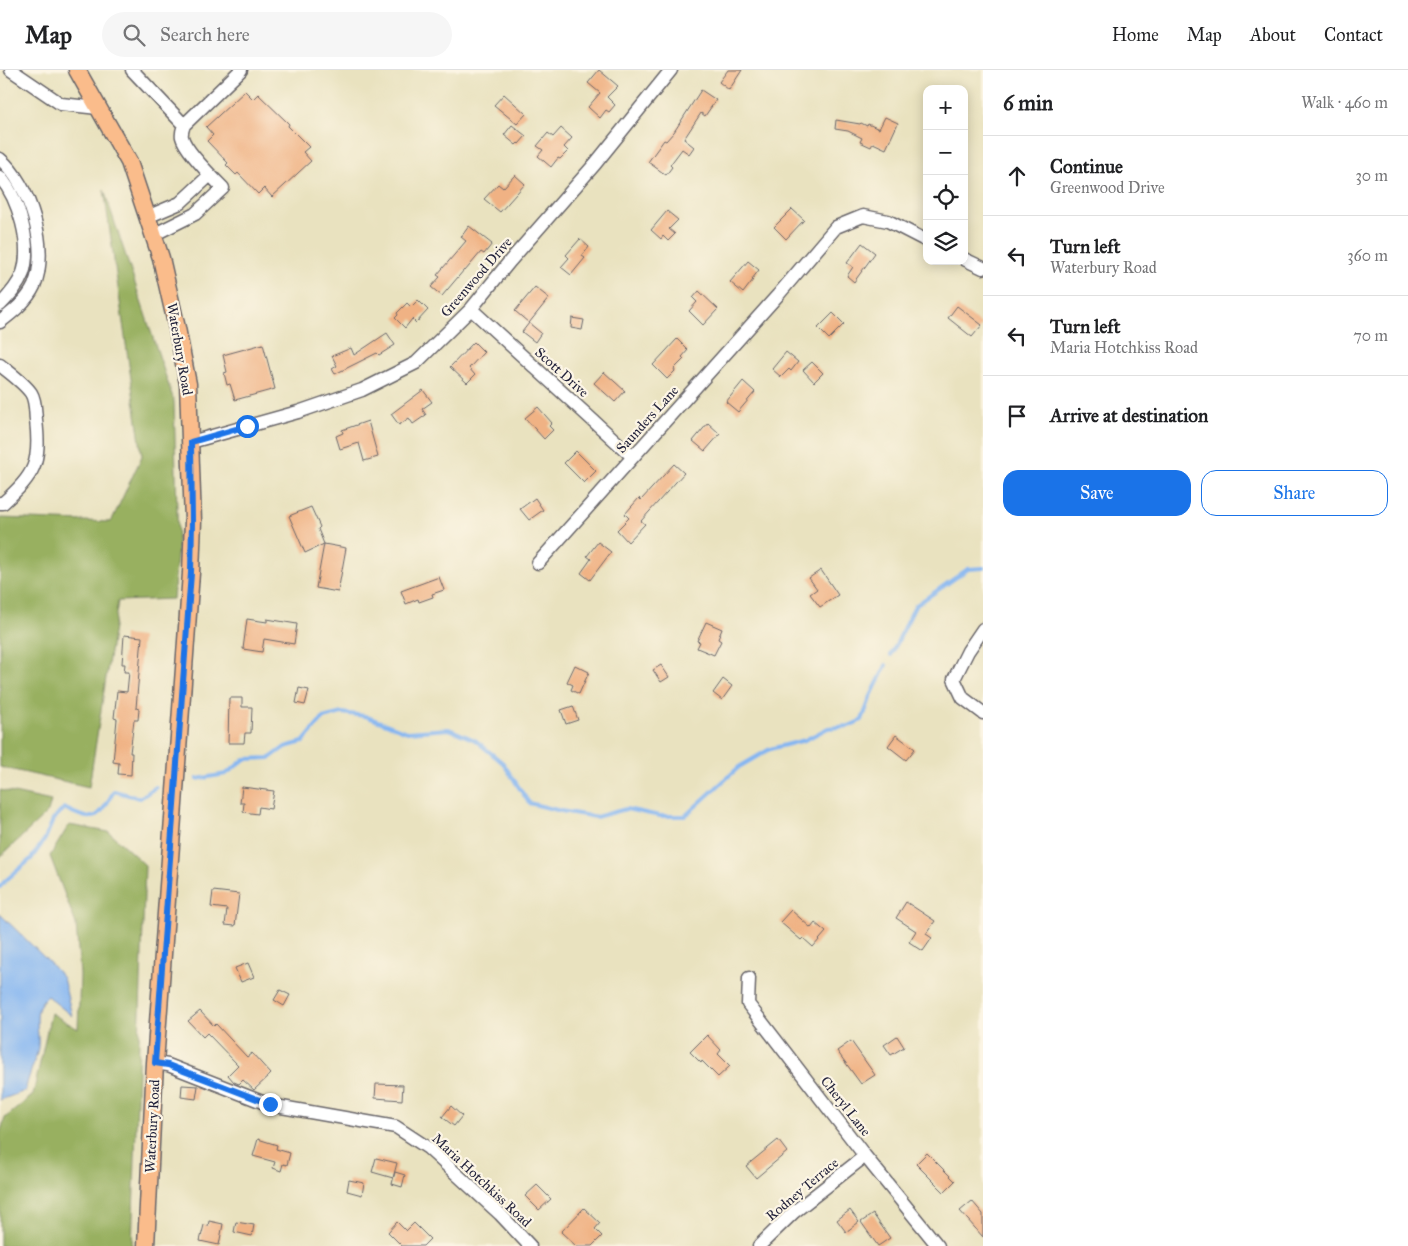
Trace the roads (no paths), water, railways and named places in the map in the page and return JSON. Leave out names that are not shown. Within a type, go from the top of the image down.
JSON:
[{"type":"main road","name":"Waterbury Road","points":[[77,70],[129,162],[161,258],[188,384],[191,442],[191,573],[155,1063],[146,1246]]},
{"type":"street","points":[[11,70],[61,104],[98,108]]},
{"type":"street","points":[[132,70],[184,125]]},
{"type":"street","points":[[153,235],[195,214],[223,188],[185,145],[182,135],[184,125],[242,70]]},
{"type":"street","name":"Greenwood Drive","points":[[191,442],[298,412],[362,390],[416,363],[471,309],[510,261],[589,171],[671,70]]},
{"type":"street","points":[[0,160],[18,180],[28,196],[35,219],[39,264],[34,286],[25,300],[0,322]]},
{"type":"street","points":[[147,217],[180,203],[210,175]]},
{"type":"street","points":[[0,178],[8,187],[16,203],[25,245],[25,266],[17,287],[0,305]]},
{"type":"street","name":"Saunders Lane","points":[[538,563],[778,295],[836,227],[864,216],[888,221],[923,239]]},
{"type":"street","points":[[25,245],[38,243]]},
{"type":"street","points":[[968,261],[983,268]]},
{"type":"street","name":"Scott Drive","points":[[471,309],[633,457]]},
{"type":"street","points":[[0,365],[31,393],[34,401],[39,444],[35,467],[19,488],[3,503],[0,503]]},
{"type":"street","points":[[983,628],[968,651],[954,679],[963,698],[983,713]]},
{"type":"street","name":"Cheryl Lane","points":[[749,978],[748,1004],[865,1156],[938,1246]]},
{"type":"street","name":"Maria Hotchkiss Road","points":[[155,1063],[168,1065],[270,1104],[396,1128],[428,1148],[500,1214],[530,1246]]},
{"type":"street","name":"Rodney Terrace","points":[[759,1246],[794,1212],[865,1156]]},
{"type":"water","points":[[0,914],[63,978],[72,1016],[47,996],[42,1002],[37,1016],[37,1053],[25,1091],[0,1100]]},
{"type":"waterway","points":[[891,655],[915,606],[968,569],[983,568]]},
{"type":"waterway","points":[[197,779],[226,774],[245,759],[270,758],[285,747],[303,742],[323,718],[342,713],[365,716],[407,732],[449,729],[475,740],[503,763],[529,803],[596,817],[626,809],[660,816],[685,816],[739,767],[770,749],[805,740],[828,728],[849,726],[862,720],[886,665]]},
{"type":"waterway","points":[[0,887],[31,859],[45,839],[53,820],[64,808],[83,816],[95,816],[104,808],[114,791],[140,798],[156,787]]}]
